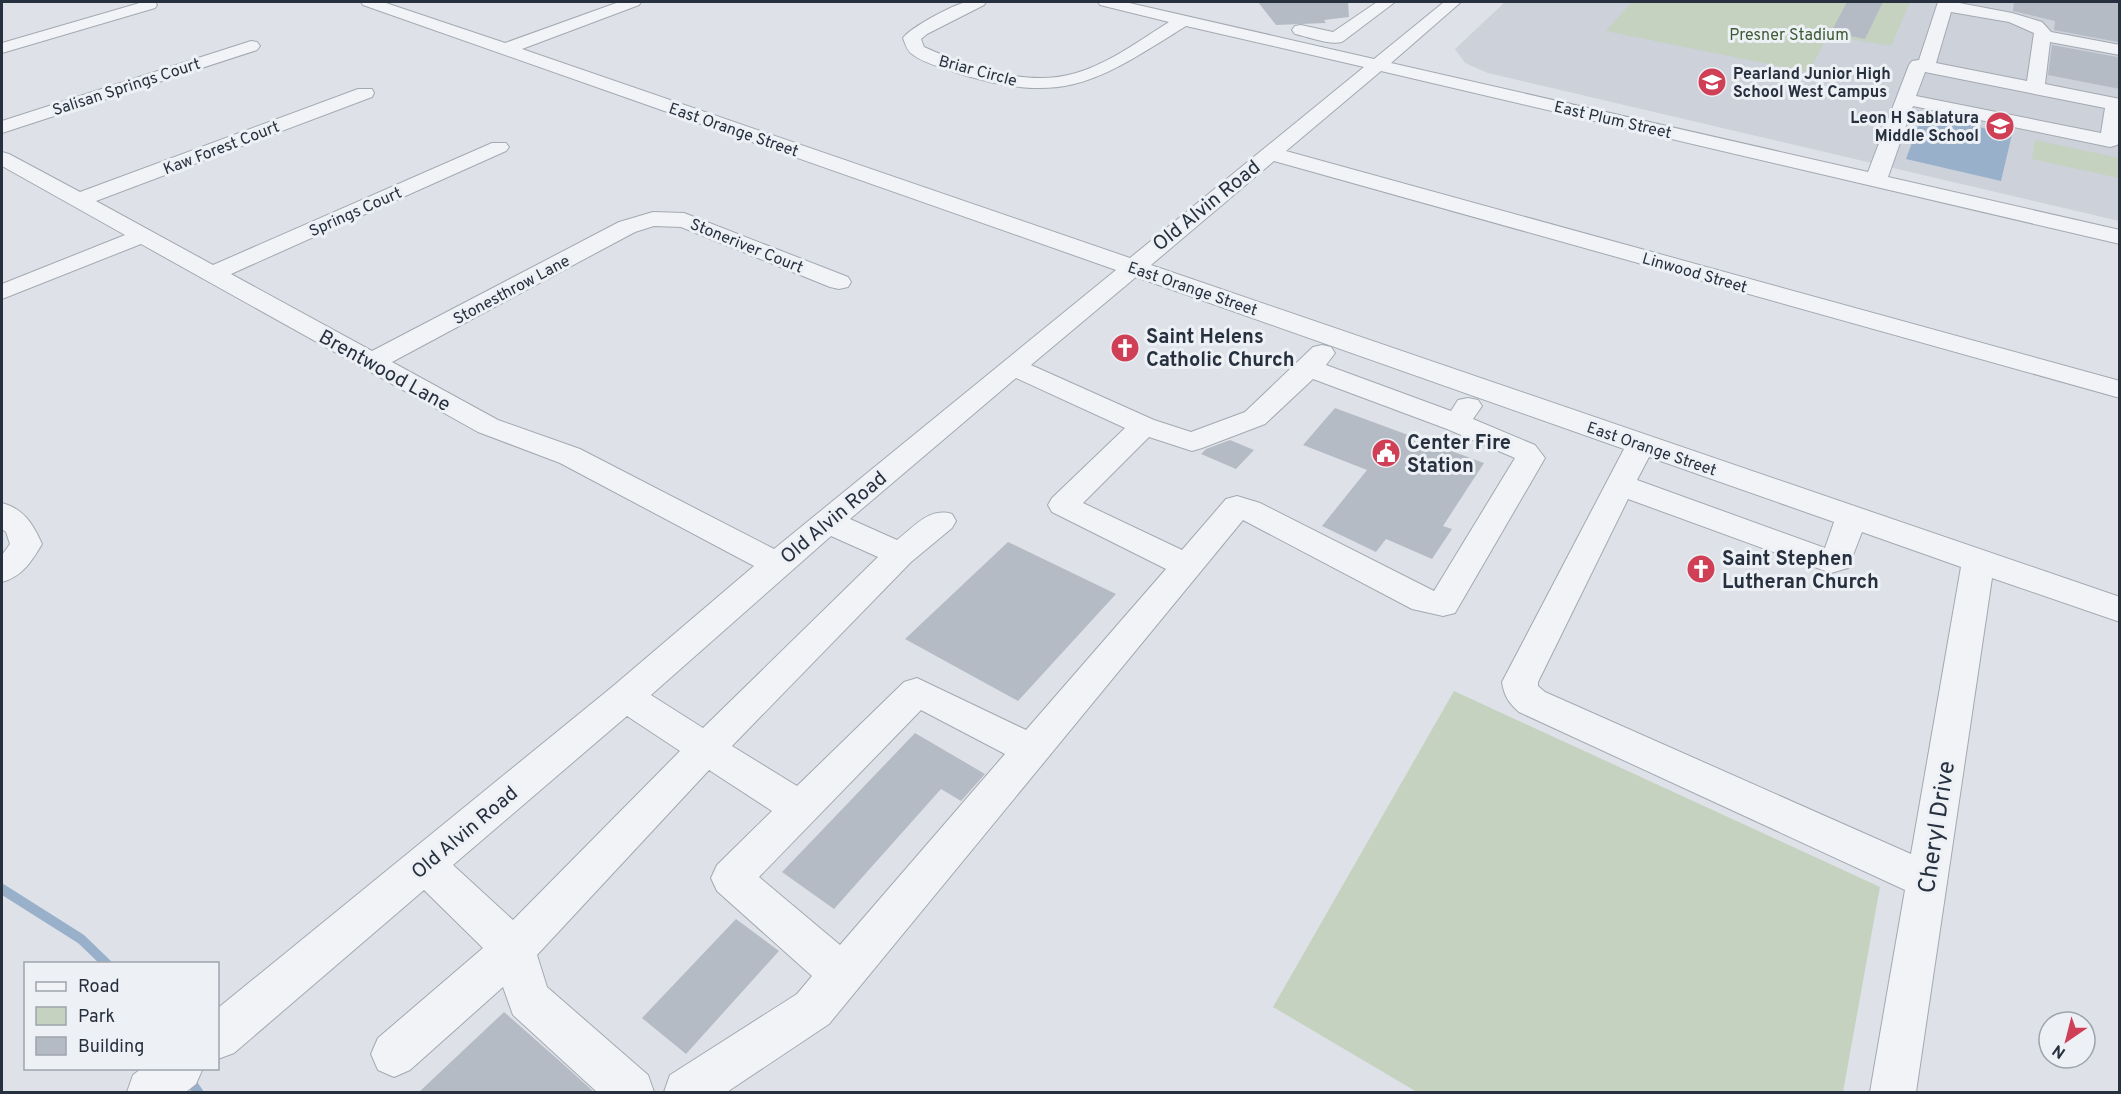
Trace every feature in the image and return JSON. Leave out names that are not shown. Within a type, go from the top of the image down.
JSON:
[{"type":"street","name":"East Orange Street","points":[[369,2],[2120,610]]},
{"type":"street","points":[[506,50],[633,2]]},
{"type":"street","name":"Briar Circle","points":[[978,2],[921,30],[912,38],[917,50],[940,62],[1018,82],[1055,84],[1082,78],[1106,66],[1181,11]]},
{"type":"street","name":"East Plum Street","points":[[1106,2],[1181,11],[1377,64],[2120,237]]},
{"type":"street","points":[[1181,11],[1336,38],[1387,2]]},
{"type":"street","name":"Old Alvin Road","points":[[219,1036],[625,697],[777,564],[1132,266],[1453,2]]},
{"type":"street","points":[[1926,66],[1945,4],[2040,26],[2043,36],[2036,88]]},
{"type":"street","points":[[2,48],[149,5]]},
{"type":"street","points":[[2043,36],[2120,50]]},
{"type":"street","name":"Salisan Springs Court","points":[[2,127],[250,46]]},
{"type":"street","points":[[1876,180],[1918,64],[2036,88],[2116,110],[2110,141],[1909,90]]},
{"type":"street","name":"Kaw Forest Court","points":[[78,200],[365,93]]},
{"type":"street","name":"Springs Court","points":[[212,274],[499,147]]},
{"type":"street","name":"Linwood Street","points":[[1270,153],[2120,390]]},
{"type":"street","name":"Brentwood Lane","points":[[2,158],[488,426],[570,456],[777,564]]},
{"type":"street","name":"Stoneriver Court","points":[[653,219],[684,220],[839,282]]},
{"type":"street","name":"Stonesthrow Lane","points":[[372,362],[627,227],[653,219]]},
{"type":"street","points":[[2,292],[142,236]]},
{"type":"street","points":[[1013,367],[1144,426],[1192,442],[1255,418],[1308,368],[1336,337]]},
{"type":"street","points":[[687,1092],[813,1009],[1237,506],[1259,515],[1424,601],[1443,604],[1530,458],[1525,452],[1457,423],[1308,368]]},
{"type":"street","points":[[1457,423],[1480,388]]},
{"type":"street","points":[[1144,426],[1063,505],[1187,566]]},
{"type":"street","points":[[1641,444],[1520,682],[1521,692],[1532,702],[1927,881]]},
{"type":"street","points":[[1621,484],[1832,562],[1837,560],[1851,517]]},
{"type":"street","points":[[2,513],[20,527],[26,544],[16,560],[2,571]]},
{"type":"street","points":[[394,1054],[514,949],[707,747],[900,554],[941,521]]},
{"type":"street","points":[[828,522],[900,554]]},
{"type":"street","name":"Cheryl Drive","points":[[1893,1092],[1978,561]]},
{"type":"street","points":[[842,974],[731,878],[917,692],[1030,749]]},
{"type":"street","points":[[625,697],[707,747],[801,809]]},
{"type":"street","points":[[425,865],[514,949],[529,1000],[632,1092]]},
{"type":"street","points":[[150,1092],[178,1070]]},
{"type":"shaded area","name":"Pearland Junior High School West Campus","points":[[1505,2],[2119,2],[2119,221],[1488,73],[1465,63],[1455,49]]},
{"type":"green space","name":"Presner Stadium","points":[[1632,2],[1910,2],[1891,46],[1828,35],[1809,72],[1606,31]]},
{"type":"green space","points":[[2035,140],[2119,158],[2119,178],[2032,159]]},
{"type":"green space","points":[[1454,691],[1880,887],[1843,1092],[1417,1092],[1273,1007]]},
{"type":"water","points":[[1922,115],[2012,134],[2001,181],[1906,159]]},
{"type":"building","points":[[1258,2],[1348,2],[1349,17],[1324,20],[1326,23],[1276,25]]},
{"type":"building","points":[[1847,2],[1883,2],[1865,39],[1831,32]]},
{"type":"building","points":[[2014,2],[2119,2],[2118,42],[2054,30],[2055,21],[2013,11]]},
{"type":"building","points":[[2052,45],[2117,57],[2120,59],[2120,89],[2048,75]]},
{"type":"building","points":[[1335,408],[1484,463],[1443,526],[1452,529],[1432,559],[1386,539],[1376,552],[1322,526],[1367,470],[1303,445]]},
{"type":"building","points":[[1230,440],[1254,450],[1236,469],[1201,454],[1206,449]]},
{"type":"building","points":[[1008,542],[1116,594],[1018,701],[905,639]]},
{"type":"building","points":[[915,733],[985,774],[961,801],[941,789],[834,909],[782,872]]},
{"type":"building","points":[[736,919],[779,951],[686,1054],[642,1018]]},
{"type":"building","points":[[504,1012],[562,1063],[594,1092],[419,1092]]},
{"type":"waterway","points":[[2,889],[81,939],[105,962]]},
{"type":"waterway","points":[[188,1078],[198,1092]]},
{"type":"place","name":"Pearland Junior High School West Campus","points":[[1712,82]]},
{"type":"place","name":"Leon H Sablatura Middle School","points":[[2000,126]]},
{"type":"place","name":"Saint Helens Catholic Church","points":[[1125,348]]},
{"type":"place","name":"Center Fire Station","points":[[1386,453]]},
{"type":"place","name":"Saint Stephen Lutheran Church","points":[[1701,569]]}]
